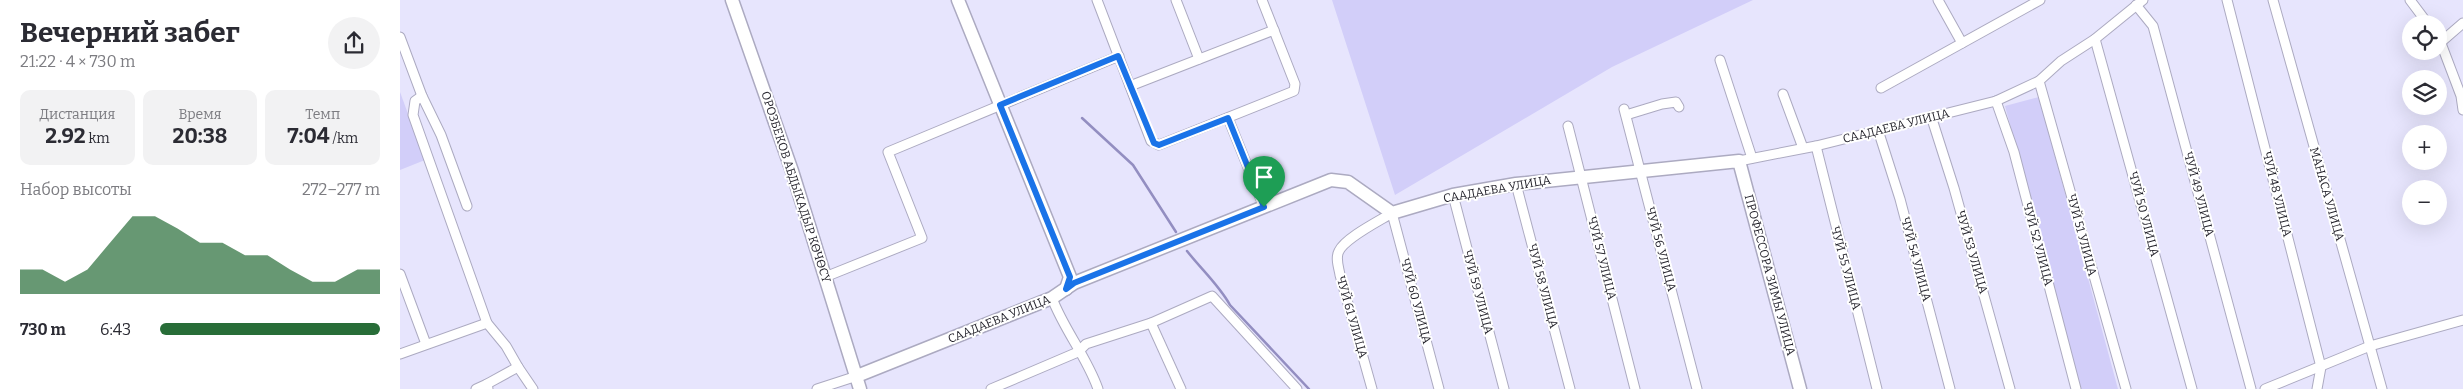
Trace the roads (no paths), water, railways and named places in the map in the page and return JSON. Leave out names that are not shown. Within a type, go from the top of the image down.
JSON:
[{"type":"street","points":[[958,0],[1070,277],[1066,289]]},
{"type":"street","points":[[1097,0],[1151,141],[1156,145],[1294,91],[1295,84],[1262,0]]},
{"type":"street","points":[[1176,0],[1199,59]]},
{"type":"street","points":[[1938,0],[1962,43]]},
{"type":"street","points":[[1881,88],[2040,0]]},
{"type":"street","name":"ЧУЙ 48 УЛИЦА","points":[[2227,0],[2321,367],[2317,389]]},
{"type":"street","name":"МАНАСА УЛИЦА","points":[[2272,0],[2382,389]]},
{"type":"street","points":[[2410,0],[2421,15]]},
{"type":"street","name":"ОРОЗБЕКОВ АБДЫКАДЫР КӨЧӨСҮ","points":[[736,1],[787,154],[860,389]]},
{"type":"street","name":"СААДАЕВА УЛИЦА","points":[[817,389],[857,376],[1052,298],[1074,283],[1331,180],[1348,182],[1392,213],[1453,195],[1516,184],[1580,175],[1739,161],[1816,146],[1996,101],[2039,81],[2061,61],[2095,39],[2139,2]]},
{"type":"street","name":"ЧУЙ 49 УЛИЦА","points":[[2139,2],[2153,26],[2251,389]]},
{"type":"street","points":[[2447,35],[2463,23]]},
{"type":"street","points":[[1130,86],[1274,30]]},
{"type":"street","points":[[400,38],[422,96],[441,135],[467,206]]},
{"type":"street","name":"ЧУЙ 50 УЛИЦА","points":[[2095,39],[2192,389]]},
{"type":"street","points":[[825,277],[922,238],[888,152],[1118,56]]},
{"type":"street","points":[[2447,59],[2461,96],[2463,110]]},
{"type":"street","points":[[1720,60],[1752,158]]},
{"type":"street","name":"ЧУЙ 51 УЛИЦА","points":[[2039,81],[2126,389]]},
{"type":"street","points":[[1783,94],[1803,148]]},
{"type":"street","points":[[422,96],[415,101],[413,115],[488,323],[533,389]]},
{"type":"street","name":"ЧУЙ 52 УЛИЦА","points":[[1996,101],[2014,152],[2076,389]]},
{"type":"street","name":"ЧУЙ 56 УЛИЦА","points":[[1679,107],[1676,102],[1625,112],[1697,389]]},
{"type":"street","name":"ЧУЙ 53 УЛИЦА","points":[[1931,116],[1954,188],[2010,389]]},
{"type":"street","points":[[1228,118],[1264,207]]},
{"type":"street","name":"ЧУЙ 57 УЛИЦА","points":[[1568,126],[1635,389]]},
{"type":"street","name":"ЧУЙ 54 УЛИЦА","points":[[1878,130],[1900,200],[1950,389]]},
{"type":"street","name":"ЧУЙ 55 УЛИЦА","points":[[1816,146],[1877,389]]},
{"type":"street","name":"ПРОФЕССОРА ЗИМЫ УЛИЦА","points":[[1739,161],[1800,389]]},
{"type":"street","name":"ЧУЙ 58 УЛИЦА","points":[[1516,184],[1570,389]]},
{"type":"street","name":"ЧУЙ 59 УЛИЦА","points":[[1453,195],[1504,389]]},
{"type":"street","name":"ЧУЙ 61 УЛИЦА","points":[[1372,389],[1337,259],[1339,251],[1357,234],[1392,213]]},
{"type":"street","name":"ЧУЙ 60 УЛИЦА","points":[[1392,213],[1439,389]]},
{"type":"street","points":[[400,274],[426,344]]},
{"type":"street","points":[[992,389],[1078,352],[1086,344],[1152,323],[1212,296],[1297,389]]},
{"type":"street","points":[[1052,298],[1060,318],[1093,375],[1098,389]]},
{"type":"street","points":[[2265,389],[2370,346],[2463,320]]},
{"type":"street","points":[[400,354],[488,323]]},
{"type":"street","points":[[1152,323],[1181,389]]},
{"type":"street","points":[[476,389],[487,387],[518,367]]},
{"type":"waterway","points":[[1082,118],[1133,165],[1176,232]]},
{"type":"waterway","points":[[1187,251],[1230,305],[1309,389]]}]
